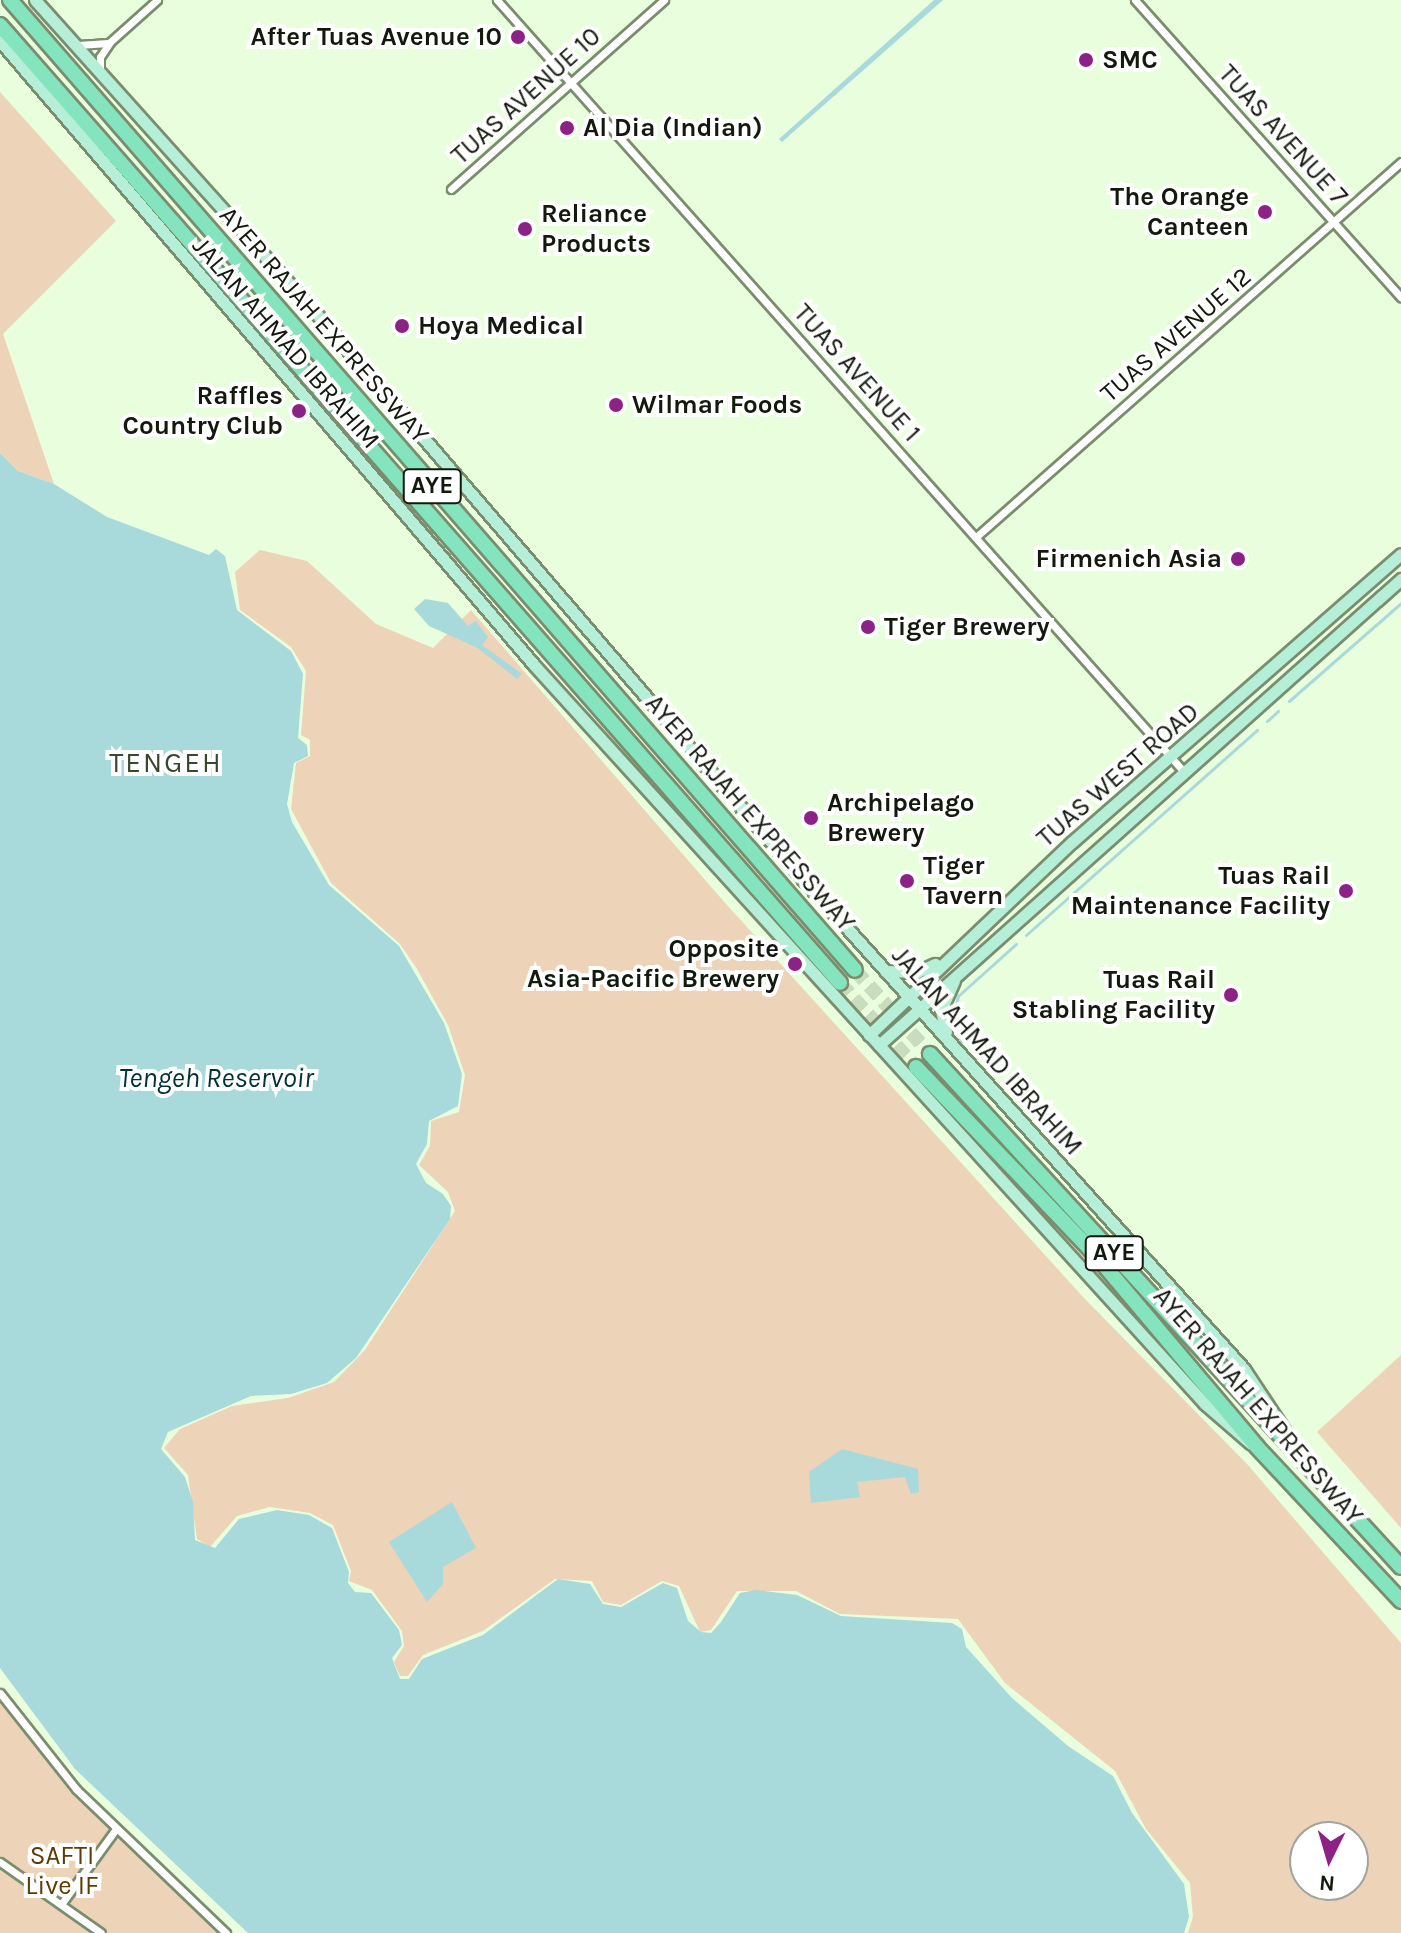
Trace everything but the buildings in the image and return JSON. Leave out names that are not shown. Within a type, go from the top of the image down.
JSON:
[{"type":"highway","name":"AYER RAJAH EXPRESSWAY","points":[[10,0],[855,970]]},
{"type":"highway","name":"AYER RAJAH EXPRESSWAY","points":[[0,25],[840,983]]},
{"type":"highway","name":"AYER RAJAH EXPRESSWAY","points":[[930,1054],[1298,1451],[1401,1567]]},
{"type":"highway","name":"AYER RAJAH EXPRESSWAY","points":[[916,1067],[1093,1252],[1257,1447],[1401,1603]]},
{"type":"main road","name":"JALAN AHMAD IBRAHIM","points":[[35,0],[312,309],[885,971],[1244,1369],[1298,1451]]},
{"type":"main road","name":"JALAN AHMAD IBRAHIM","points":[[0,41],[534,665],[1205,1404],[1257,1447]]},
{"type":"main road","name":"TUAS WEST ROAD","points":[[869,1035],[951,954],[1401,554]]},
{"type":"main road","name":"TUAS WEST ROAD","points":[[879,1045],[1401,579]]},
{"type":"main road","points":[[885,971],[924,971],[951,954]]},
{"type":"main road","points":[[952,1043],[942,1026],[943,1002],[964,967]]},
{"type":"street","points":[[100,73],[100,57],[110,42],[157,0]]},
{"type":"street","name":"TUAS AVENUE 1","points":[[497,0],[1185,773]]},
{"type":"street","name":"TUAS AVENUE 10","points":[[451,189],[664,0]]},
{"type":"street","name":"TUAS AVENUE 7","points":[[1135,0],[1401,298]]},
{"type":"street","points":[[75,44],[87,48],[110,42]]},
{"type":"street","name":"TUAS AVENUE 12","points":[[976,537],[1401,162]]},
{"type":"street","points":[[0,1693],[38,1746],[116,1829],[226,1933]]},
{"type":"street","points":[[62,1903],[116,1829]]},
{"type":"street","points":[[0,1862],[101,1933]]},
{"type":"green space","points":[[0,92],[116,221],[3,334],[54,484],[18,471],[0,453]]},
{"type":"green space","points":[[260,550],[307,561],[376,624],[433,648],[471,610],[726,904],[1084,1298],[1247,1464],[1401,1643],[1401,1933],[1188,1933],[1193,1917],[1190,1883],[1146,1829],[1115,1771],[1005,1683],[958,1619],[840,1614],[796,1591],[737,1591],[711,1630],[700,1632],[679,1586],[662,1581],[621,1605],[603,1602],[592,1581],[555,1579],[483,1631],[423,1655],[408,1676],[400,1676],[394,1662],[404,1646],[402,1631],[372,1590],[349,1581],[351,1571],[333,1525],[310,1513],[270,1507],[237,1516],[210,1547],[197,1539],[188,1475],[164,1448],[180,1429],[232,1406],[288,1398],[334,1382],[365,1350],[455,1211],[448,1192],[419,1165],[430,1146],[431,1121],[459,1112],[465,1075],[448,1025],[417,969],[400,944],[331,883],[291,809],[296,763],[310,756],[310,740],[301,735],[306,671],[291,647],[240,610],[235,572]]},
{"type":"green space","points":[[1401,1355],[1401,1528],[1317,1432]]},
{"type":"green space","name":"SAFTI Live IF","points":[[0,1699],[71,1793],[220,1933],[0,1933]]},
{"type":"water","points":[[934,0],[943,0],[782,142],[779,139]]},
{"type":"water","name":"Tengeh Reservoir","points":[[0,453],[18,471],[54,484],[107,517],[209,555],[216,549],[225,556],[237,610],[291,651],[303,674],[298,738],[307,745],[308,756],[294,763],[287,804],[292,822],[329,885],[399,946],[444,1023],[462,1074],[458,1106],[429,1121],[427,1144],[416,1164],[426,1183],[443,1194],[451,1206],[450,1219],[356,1358],[327,1383],[291,1394],[251,1396],[168,1432],[161,1449],[185,1477],[193,1502],[195,1540],[215,1548],[239,1519],[277,1510],[309,1515],[332,1528],[349,1572],[348,1583],[355,1592],[371,1593],[399,1630],[402,1645],[392,1658],[400,1679],[409,1679],[422,1659],[483,1635],[558,1579],[590,1584],[603,1604],[621,1607],[663,1583],[677,1588],[688,1621],[701,1632],[711,1633],[740,1593],[756,1590],[797,1595],[841,1616],[952,1623],[962,1629],[966,1647],[1012,1698],[1068,1746],[1113,1776],[1132,1813],[1184,1884],[1189,1917],[1184,1933],[248,1933],[75,1769],[0,1668]]},
{"type":"water","points":[[425,599],[448,603],[468,626],[476,621],[488,637],[482,645],[522,674],[517,679],[478,648],[429,626],[414,609]]},
{"type":"water","points":[[842,1449],[918,1469],[919,1492],[911,1494],[905,1477],[857,1482],[860,1497],[811,1503],[809,1472]]},
{"type":"water","points":[[452,1502],[476,1548],[443,1567],[443,1584],[427,1602],[389,1542]]},
{"type":"waterway","points":[[1289,701],[1401,603]]},
{"type":"waterway","points":[[1267,721],[1278,711]]},
{"type":"waterway","points":[[1026,935],[1257,730]]},
{"type":"waterway","points":[[961,1041],[953,1017],[958,996],[1016,944]]},
{"type":"tunnel","points":[[855,970],[930,1054]]},
{"type":"tunnel","points":[[840,983],[916,1067]]},
{"type":"place","name":"After Tuas Avenue 10","points":[[518,37]]},
{"type":"place","name":"SMC","points":[[1086,60]]},
{"type":"place","name":"Al Dia (Indian)","points":[[567,128]]},
{"type":"place","name":"The Orange Canteen","points":[[1265,212]]},
{"type":"place","name":"Reliance Products","points":[[525,229]]},
{"type":"place","name":"Hoya Medical","points":[[402,326]]},
{"type":"place","name":"Wilmar Foods","points":[[616,405]]},
{"type":"place","name":"Raffles Country Club","points":[[299,411]]},
{"type":"place","name":"Firmenich Asia","points":[[1238,559]]},
{"type":"place","name":"Tiger Brewery","points":[[868,627]]},
{"type":"place","name":"Archipelago Brewery","points":[[811,818]]},
{"type":"place","name":"Tiger Tavern","points":[[907,881]]},
{"type":"place","name":"Tuas Rail Maintenance Facility","points":[[1346,891]]},
{"type":"place","name":"Opposite Asia-Pacific Brewery","points":[[795,964]]},
{"type":"place","name":"Tuas Rail Stabling Facility","points":[[1231,995]]},
{"type":"district","name":"TENGEH","points":[[166,763]]}]
